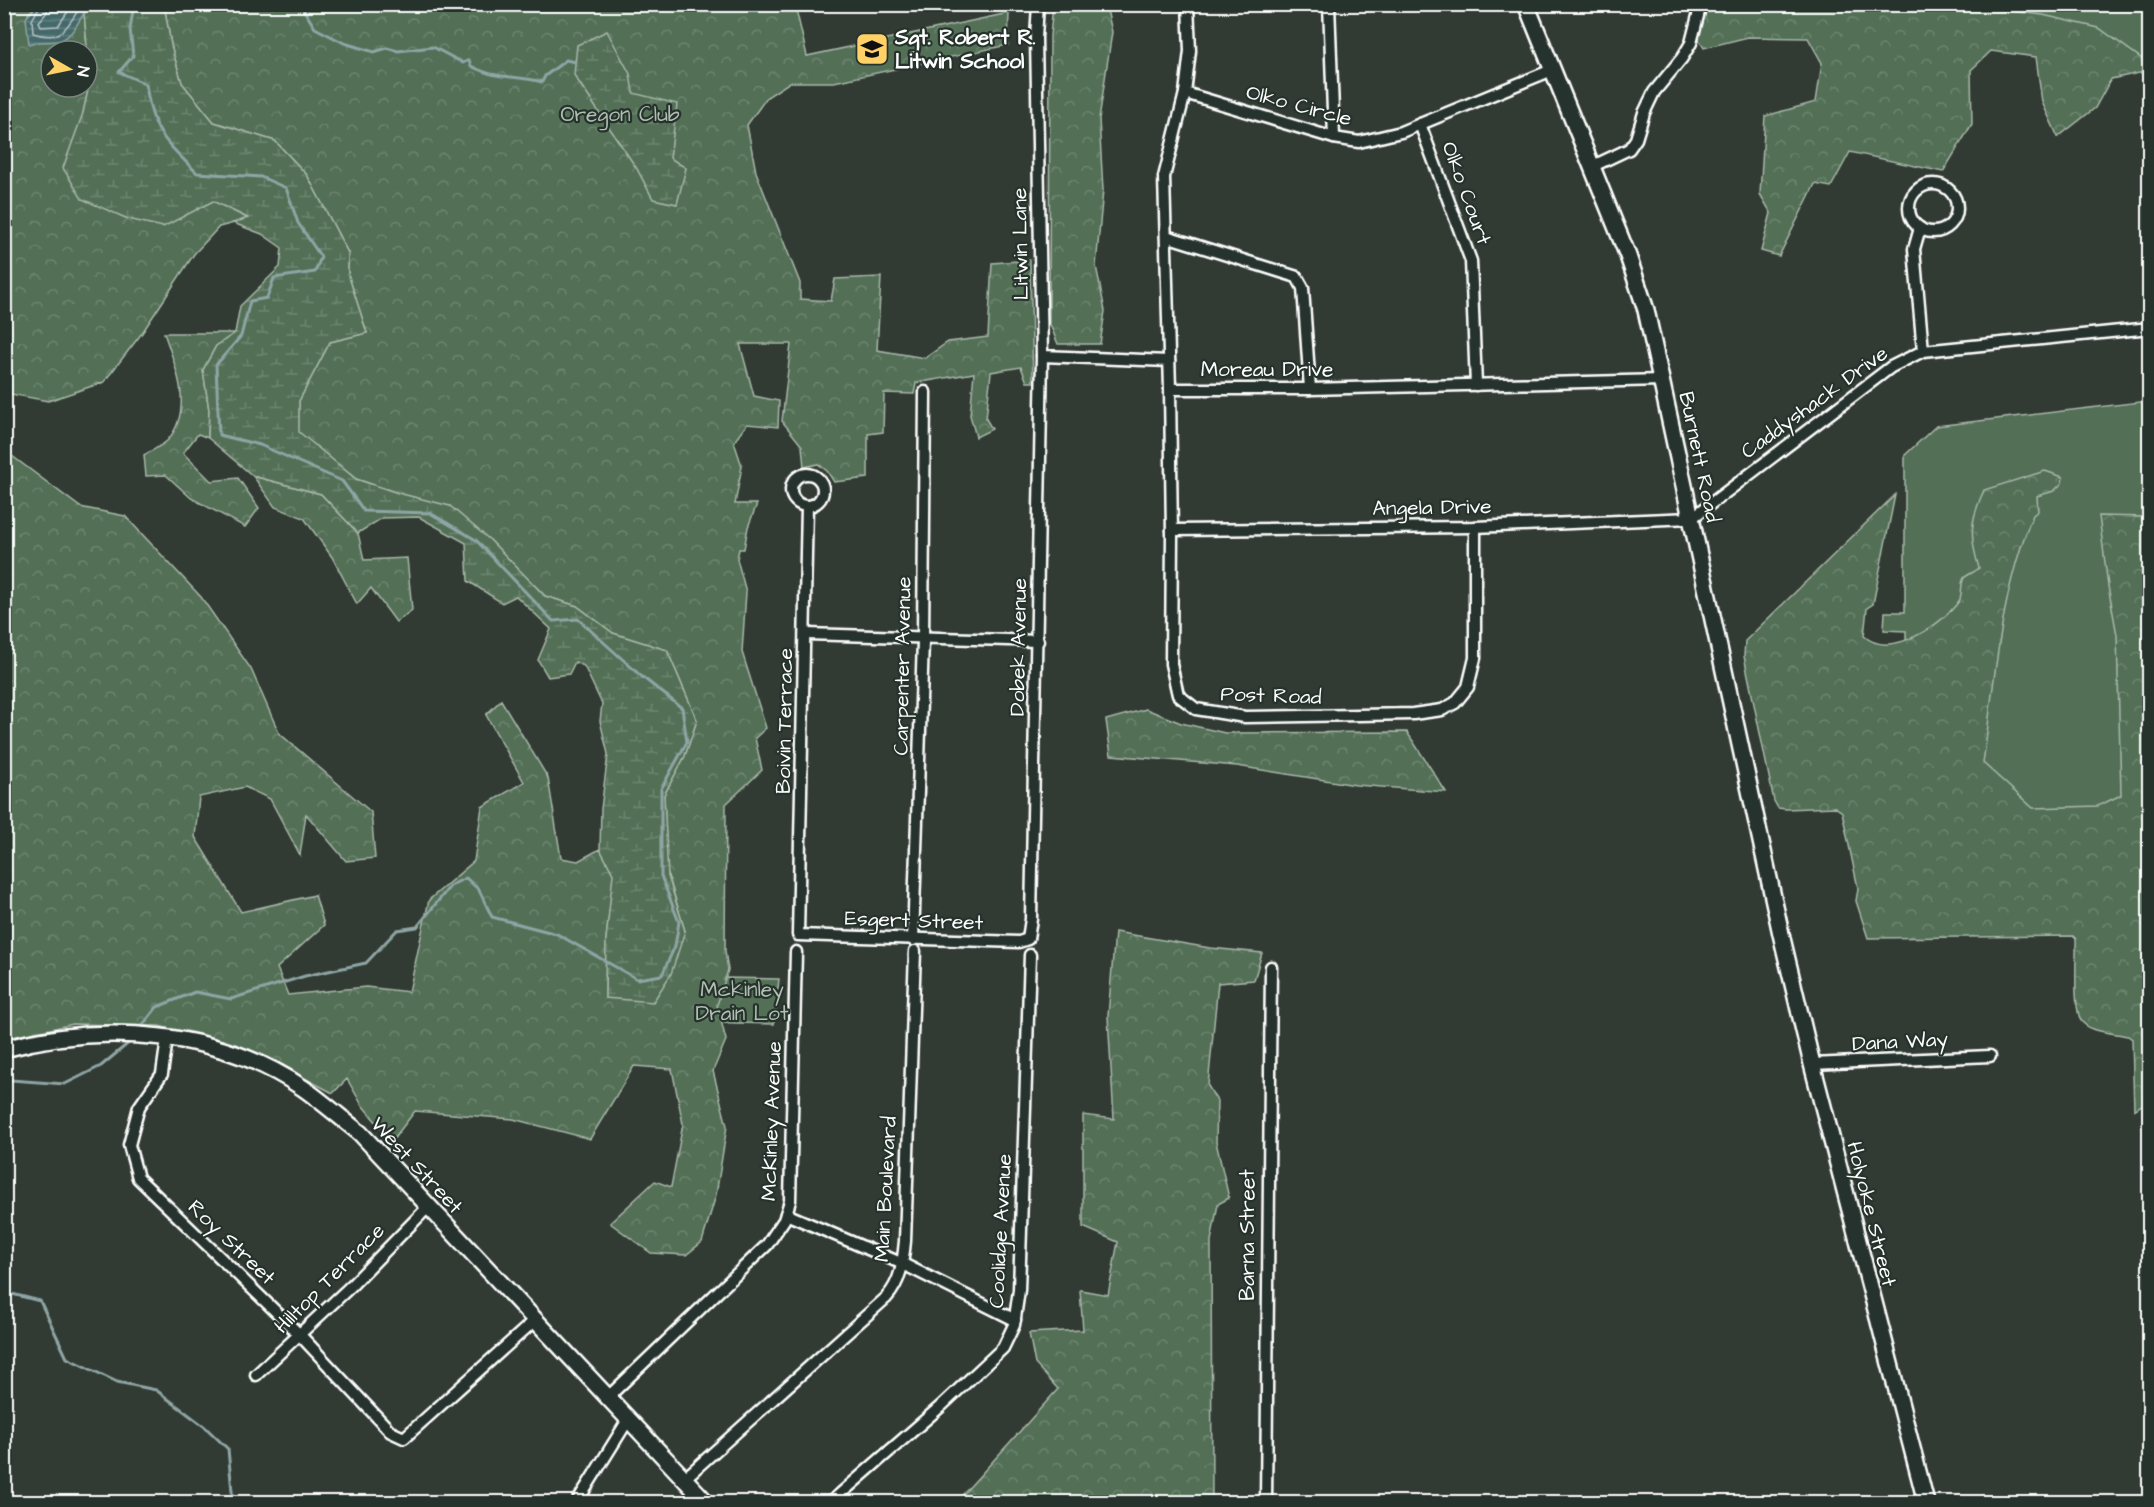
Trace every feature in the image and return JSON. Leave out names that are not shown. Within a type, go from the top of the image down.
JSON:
[{"type":"main road","name":"Burnett Road","points":[[1526,4],[1634,274],[1662,380],[1781,934]]},
{"type":"main road","name":"Holyoke Street","points":[[1781,934],[1812,1064],[1926,1503]]},
{"type":"main road","name":"West Street","points":[[4,1049],[54,1038],[86,1034],[167,1039],[213,1046],[250,1060],[302,1088],[360,1133],[706,1503]]},
{"type":"street","name":"Litwin Lane","points":[[1038,4],[1036,38],[1042,356]]},
{"type":"street","points":[[1185,93],[1190,51],[1188,4]]},
{"type":"street","points":[[1329,4],[1334,138]]},
{"type":"street","points":[[1591,167],[1629,149],[1636,139],[1644,113],[1654,92],[1682,58],[1691,43],[1701,4]]},
{"type":"street","name":"Olko Circle","points":[[1185,93],[1334,138],[1359,142],[1401,132],[1552,70]]},
{"type":"street","name":"Moreau Drive","points":[[1185,93],[1164,177],[1170,389],[1476,386],[1662,380]]},
{"type":"street","name":"Olko Court","points":[[1420,124],[1471,261],[1476,386]]},
{"type":"street","points":[[1926,184],[1943,186],[1953,196],[1956,203],[1954,218],[1949,225],[1935,231],[1920,228],[1910,216],[1910,200],[1914,193],[1926,184]]},
{"type":"street","points":[[1920,228],[1914,249],[1923,351]]},
{"type":"street","points":[[1166,236],[1296,277],[1303,288],[1310,389]]},
{"type":"street","name":"Caddyshack Drive","points":[[1692,518],[1891,367],[1923,351],[2150,328]]},
{"type":"street","points":[[1042,356],[1169,361]]},
{"type":"street","name":"Dobek Avenue","points":[[1028,939],[1031,919],[1038,642],[1042,356]]},
{"type":"street","name":"Post Road","points":[[1170,389],[1171,664],[1178,694],[1186,703],[1202,711],[1255,717],[1413,714],[1442,710],[1460,698],[1471,681],[1475,658],[1475,526]]},
{"type":"street","name":"Carpenter Avenue","points":[[914,946],[923,638],[925,392]]},
{"type":"street","name":"Boivin Terrace","points":[[798,935],[807,506]]},
{"type":"street","name":"Angela Drive","points":[[1172,530],[1475,526],[1692,518]]},
{"type":"street","points":[[806,634],[1038,642]]},
{"type":"street","name":"Esgert Street","points":[[798,935],[914,946],[1019,942],[1028,939]]},
{"type":"street","name":"Main Boulevard","points":[[684,1479],[886,1298],[896,1285],[903,1264],[914,946]]},
{"type":"street","name":"McKinley Avenue","points":[[607,1398],[767,1245],[786,1214],[791,1181],[796,952]]},
{"type":"street","name":"Coolidge Avenue","points":[[831,1503],[1003,1348],[1015,1320],[1019,1290],[1030,955]]},
{"type":"street","name":"Barna Street","points":[[1266,1503],[1270,967]]},
{"type":"street","name":"Roy Street","points":[[167,1039],[162,1074],[140,1107],[129,1145],[138,1178],[300,1335],[391,1431],[404,1438],[534,1321]]},
{"type":"street","name":"Dana Way","points":[[1812,1064],[1990,1056]]},
{"type":"street","name":"Hilltop Terrace","points":[[255,1375],[300,1335],[428,1207]]},
{"type":"street","points":[[786,1214],[903,1264],[1015,1320]]},
{"type":"street","points":[[577,1503],[628,1420]]},
{"type":"green space","name":"Oregon Club","points":[[167,4],[795,5],[807,56],[1009,13],[1008,45],[834,82],[790,82],[767,97],[747,125],[756,172],[800,283],[800,299],[831,301],[835,279],[881,277],[877,350],[925,358],[948,342],[988,337],[992,263],[1030,260],[1033,382],[1027,382],[1021,367],[991,372],[986,419],[992,429],[976,437],[970,415],[974,373],[916,383],[914,394],[884,393],[883,432],[868,434],[868,478],[834,482],[827,471],[818,464],[804,467],[802,446],[782,421],[791,344],[740,344],[754,396],[779,401],[778,427],[747,424],[734,442],[742,466],[735,504],[757,504],[748,527],[744,549],[739,549],[737,559],[746,592],[742,652],[766,728],[755,738],[762,770],[726,804],[725,951],[728,970],[717,1005],[726,1040],[713,1071],[727,1126],[716,1195],[702,1242],[686,1255],[651,1253],[610,1223],[655,1181],[671,1187],[683,1124],[672,1069],[634,1066],[590,1139],[513,1119],[415,1111],[392,1141],[362,1105],[347,1079],[333,1093],[249,1049],[159,1026],[73,1024],[5,1039],[4,450],[80,507],[125,516],[201,597],[251,669],[279,733],[371,812],[375,858],[346,861],[306,814],[300,855],[270,799],[245,787],[199,797],[195,837],[241,912],[315,895],[324,925],[277,968],[288,995],[366,987],[409,992],[429,900],[474,861],[482,807],[524,782],[486,715],[501,700],[548,778],[561,858],[578,861],[600,849],[614,874],[606,939],[605,998],[685,931],[667,871],[664,795],[685,756],[697,720],[667,650],[613,633],[577,606],[545,596],[490,540],[398,493],[356,479],[298,432],[299,401],[330,342],[367,333],[348,274],[348,253],[307,175],[275,141],[214,122],[182,83],[171,45],[165,10]]},
{"type":"green space","points":[[4,5],[37,5],[28,14],[39,40],[39,99],[86,99],[83,113],[162,227],[213,201],[249,219],[219,227],[194,254],[142,333],[104,382],[48,401],[5,393]]},
{"type":"green space","points":[[89,5],[167,5],[165,10],[171,45],[182,83],[214,122],[275,141],[307,175],[348,253],[348,274],[367,333],[330,342],[299,401],[299,432],[356,479],[398,493],[450,506],[490,540],[545,596],[577,606],[613,633],[667,650],[697,720],[685,756],[664,795],[668,876],[685,931],[671,974],[653,1002],[605,998],[606,939],[613,874],[600,849],[601,809],[608,754],[600,721],[602,704],[584,666],[575,662],[569,674],[548,677],[538,660],[551,629],[516,596],[502,603],[468,581],[466,543],[419,517],[382,518],[358,533],[321,494],[253,476],[208,438],[209,410],[203,370],[216,346],[235,333],[240,306],[280,267],[282,248],[262,234],[233,223],[248,218],[213,201],[163,227],[128,219],[82,199],[63,168],[86,99],[99,99],[99,39],[86,39],[84,12]]},
{"type":"green space","points":[[1053,5],[1106,5],[1112,32],[1099,119],[1103,190],[1096,266],[1105,311],[1100,344],[1058,344],[1049,322],[1050,36]]},
{"type":"green space","points":[[1706,5],[1963,5],[2043,15],[2099,28],[2149,64],[2149,71],[2111,79],[2095,108],[2058,137],[2042,102],[2036,57],[1991,51],[1971,70],[1972,124],[1943,172],[1850,152],[1831,187],[1815,184],[1779,256],[1761,251],[1771,213],[1760,194],[1765,116],[1816,102],[1822,63],[1808,38],[1748,37],[1704,48],[1697,37]]},
{"type":"green space","points":[[1778,5],[2149,5],[2149,79],[2128,63]]},
{"type":"green space","points":[[84,12],[86,39],[60,39],[71,31]]},
{"type":"green space","name":"Oregon Club","points":[[607,31],[630,74],[633,93],[677,104],[670,158],[686,168],[677,204],[653,199],[637,169],[574,75],[577,45]]},
{"type":"green space","points":[[164,333],[235,333],[216,346],[203,370],[209,410],[208,438],[198,434],[183,453],[211,481],[238,478],[259,508],[245,527],[191,498],[166,475],[146,476],[144,455],[168,440],[176,428],[180,415],[180,387]]},
{"type":"green space","points":[[2149,401],[2149,937],[2099,935],[1906,673],[1906,631],[1884,630],[1885,612],[1905,612],[1905,455],[1936,426]]},
{"type":"green space","points":[[2045,471],[2063,477],[2062,483],[2054,491],[2037,496],[2038,511],[2033,515],[2013,575],[2000,637],[1983,763],[2033,808],[2098,806],[2121,795],[2117,635],[2099,516],[2149,517],[2150,1100],[2134,1110],[2132,1039],[2128,1036],[2093,1029],[2083,1023],[2077,1008],[2076,939],[2073,936],[1868,938],[1856,901],[1858,888],[1842,812],[1835,807],[1778,808],[1774,801],[1744,656],[1745,641],[1895,495],[1873,604],[1867,608],[1864,636],[1875,642],[1888,644],[1902,642],[1929,629],[1959,601],[1964,578],[1979,568],[1972,528],[1984,490]]},
{"type":"green space","points":[[253,476],[321,494],[358,533],[364,560],[407,558],[412,610],[396,622],[371,588],[357,604],[332,557],[304,518],[275,507]]},
{"type":"green space","points":[[1146,709],[1181,723],[1225,733],[1407,732],[1446,792],[1356,785],[1237,766],[1111,755],[1106,720]]},
{"type":"green space","points":[[1115,932],[1210,948],[1262,953],[1254,980],[1218,983],[1208,1086],[1217,1101],[1216,1142],[1229,1198],[1218,1204],[1211,1241],[1212,1502],[956,1502],[1058,1389],[1035,1364],[1029,1333],[1083,1330],[1080,1290],[1108,1295],[1118,1242],[1083,1227],[1083,1115],[1114,1119],[1108,1016]]},
{"type":"green space","name":"Mckinley Drain Lot","points":[[724,978],[779,979],[774,1024],[705,1022]]},
{"type":"water","points":[[37,4],[89,5],[72,31],[63,39],[39,39],[39,42],[29,44],[26,18]]},
{"type":"waterway","points":[[134,4],[130,29],[133,56],[119,72],[146,84],[152,114],[161,134],[197,173],[261,177],[286,188],[298,223],[321,257],[315,272],[274,278],[267,298],[250,301],[241,336],[216,365],[219,435],[260,445],[342,481],[364,511],[430,513],[476,540],[553,621],[578,619],[641,676],[682,708],[687,742],[661,789],[661,876],[679,922],[675,946],[662,975],[637,979],[557,934],[492,917],[479,890],[466,878],[451,885],[417,927],[397,930],[366,963],[305,976],[231,999],[195,992],[157,1007],[138,1031]]},
{"type":"waterway","points":[[300,4],[315,28],[344,43],[374,52],[387,48],[398,51],[433,47],[463,63],[469,60],[471,66],[490,74],[542,82],[545,76],[566,60],[575,62]]},
{"type":"waterway","points":[[4,1090],[11,1080],[65,1084],[101,1066],[131,1041]]},
{"type":"waterway","points":[[4,1292],[40,1301],[67,1358],[117,1382],[156,1390],[205,1427],[228,1449],[233,1502]]},
{"type":"place","name":"Sgt. Robert R. Litwin School","points":[[872,49]]}]
